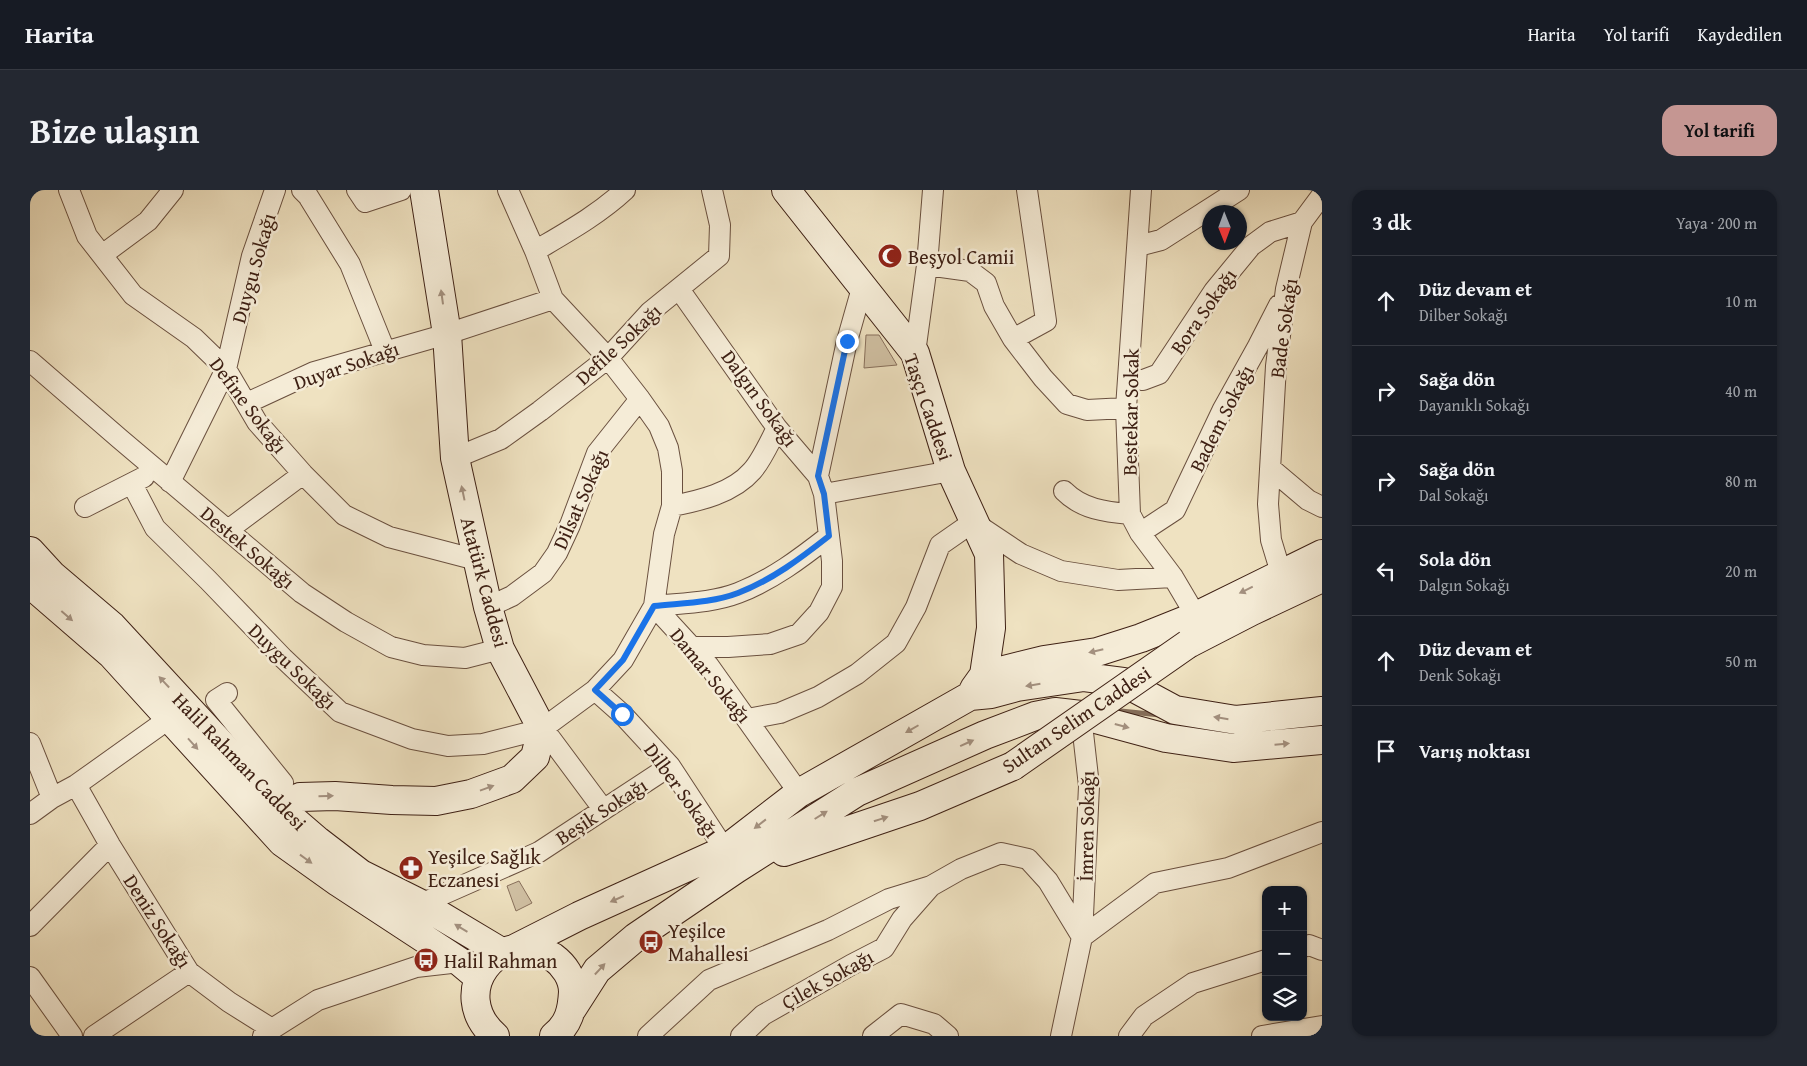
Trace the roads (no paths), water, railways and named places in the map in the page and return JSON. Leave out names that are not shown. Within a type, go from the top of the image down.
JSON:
[{"type":"street","name":"Define Sokağı","points":[[69,190],[87,236],[133,295],[194,338],[226,369],[257,422],[303,474],[344,514],[389,536],[477,560]]},
{"type":"street","points":[[102,255],[148,221],[173,190]]},
{"type":"street","name":"Duygu Sokağı","points":[[163,476],[226,369],[252,256],[275,190]]},
{"type":"street","points":[[302,190],[308,196],[350,264],[385,351]]},
{"type":"street","points":[[357,190],[365,202],[401,190]]},
{"type":"street","name":"Atatürk Caddesi","points":[[424,190],[447,334],[455,458],[477,560],[500,649],[542,730]]},
{"type":"street","points":[[227,693],[216,700],[283,783],[278,805],[300,797],[336,796],[436,801],[471,794],[512,779],[535,757],[542,730],[595,690],[623,660],[654,606],[664,534],[672,506],[672,471],[668,448],[659,426],[640,399],[608,358],[553,299],[535,251],[508,190]]},
{"type":"street","points":[[535,251],[584,222],[610,204],[625,190]]},
{"type":"street","name":"Defile Sokağı","points":[[455,458],[501,440],[608,358],[650,312],[719,256],[720,225],[712,190]]},
{"type":"street","name":"Taşçı Caddesi","points":[[786,190],[915,353],[951,472],[989,554],[992,628],[977,686]]},
{"type":"street","points":[[915,353],[933,190]]},
{"type":"street","points":[[1013,339],[1046,321],[1027,190]]},
{"type":"street","name":"Bestekar Sokak","points":[[1141,190],[1126,408],[1130,514],[1140,533],[1173,577],[1196,616]]},
{"type":"street","points":[[1138,246],[1161,240],[1240,190]]},
{"type":"street","name":"Bade Sokağı","points":[[1281,573],[1271,540],[1269,522],[1276,366],[1286,289],[1302,222],[1322,195]]},
{"type":"street","name":"Bora Sokağı","points":[[1129,378],[1143,380],[1159,374],[1214,291],[1251,246],[1270,232],[1302,222]]},
{"type":"street","points":[[926,266],[970,271],[986,283],[994,306],[1013,339],[1043,378],[1067,404],[1087,410],[1126,408]]},
{"type":"street","points":[[692,647],[770,644],[799,634],[820,612],[832,587],[832,561],[821,485],[847,341],[862,288]]},
{"type":"street","name":"Dalgın Sokağı","points":[[679,289],[821,485]]},
{"type":"street","name":"Badem Sokağı","points":[[1140,533],[1175,510],[1224,409],[1286,289]]},
{"type":"street","name":"Duyar Sokağı","points":[[247,403],[314,372],[447,334],[553,299]]},
{"type":"street","name":"Destek Sokağı","points":[[30,361],[302,593],[346,622],[391,647],[424,656],[465,658],[500,649]]},
{"type":"street","name":"Dilsat Sokağı","points":[[488,607],[512,596],[543,573],[557,553],[597,453],[640,399]]},
{"type":"street","points":[[672,506],[696,501],[727,490],[752,471],[778,428]]},
{"type":"street","points":[[1270,468],[1308,500],[1322,508]]},
{"type":"street","points":[[821,485],[951,472]]},
{"type":"street","points":[[228,530],[303,474]]},
{"type":"street","points":[[85,507],[132,484],[163,476]]},
{"type":"street","name":"Duygu Sokağı","points":[[132,484],[155,528],[208,580],[276,652],[340,712],[412,738],[448,746],[483,744],[542,730]]},
{"type":"street","points":[[1064,491],[1074,501],[1082,504],[1106,512],[1130,514]]},
{"type":"street","points":[[747,719],[780,713],[818,697],[857,674],[896,643],[916,607],[940,545],[973,522],[1021,554],[1061,571],[1118,580],[1173,577]]},
{"type":"street","points":[[654,606],[701,601],[736,594],[778,574],[829,536]]},
{"type":"street","name":"Halil Rahman Caddesi","points":[[30,551],[52,575],[112,626],[278,805],[318,841],[361,874],[508,951]]},
{"type":"street","name":"Sultan Selim Caddesi","points":[[977,686],[1029,664],[1097,652],[1141,638],[1196,616],[1322,554]]},
{"type":"street","name":"Sultan Selim Caddesi","points":[[731,860],[821,838],[920,806],[1013,766],[1188,644],[1322,578]]},
{"type":"street","name":"Halil Rahman Caddesi","points":[[30,584],[112,655],[282,842],[469,970]]},
{"type":"street","name":"Damar Sokağı","points":[[654,606],[709,666],[799,793]]},
{"type":"street","points":[[992,628],[1029,664]]},
{"type":"street","points":[[268,1032],[318,1000],[416,967],[482,970],[498,955],[579,916],[731,860],[857,792],[985,735],[1035,716],[1054,712],[1081,715],[1166,738],[1233,748],[1319,741],[1319,712],[1236,720],[1175,710],[1123,682],[1084,677],[1017,687],[991,694],[977,686],[799,793],[731,860],[597,970],[572,1009],[569,1018],[554,1036]]},
{"type":"street","name":"Dilber Sokağı","points":[[595,690],[622,714],[670,766],[731,860]]},
{"type":"street","name":"İmren Sokağı","points":[[1061,1036],[1082,937],[1089,786],[1081,715]]},
{"type":"street","points":[[30,814],[52,798],[76,785],[170,718]]},
{"type":"street","points":[[542,730],[551,739],[603,809]]},
{"type":"street","points":[[30,744],[52,798]]},
{"type":"street","name":"Beşik Sokağı","points":[[421,904],[539,852],[670,766]]},
{"type":"street","name":"Deniz Sokağı","points":[[76,785],[110,845],[189,972],[268,1032]]},
{"type":"street","points":[[1082,937],[1155,883],[1228,868],[1322,832]]},
{"type":"street","points":[[30,926],[110,845]]},
{"type":"street","name":"Çilek Sokağı","points":[[741,1036],[763,1015],[884,948],[902,919],[931,886],[961,869],[1001,853],[1028,859],[1048,881],[1082,937]]},
{"type":"street","points":[[648,1036],[709,980],[828,930],[889,898],[931,886]]},
{"type":"street","points":[[1307,946],[1322,950]]},
{"type":"street","points":[[508,951],[524,947],[542,950],[559,961],[566,970],[573,986],[572,1009]]},
{"type":"street","points":[[1129,1036],[1144,1016],[1193,983],[1262,961]]},
{"type":"street","points":[[469,970],[477,1012],[485,1027],[495,1036]]},
{"type":"street","points":[[94,1036],[189,972]]},
{"type":"street","points":[[30,977],[72,1036]]},
{"type":"street","points":[[464,1036],[477,1012]]},
{"type":"street","points":[[873,1036],[901,1014],[934,1024],[948,1036]]},
{"type":"street","points":[[1262,1036],[1322,1026]]},
{"type":"street","points":[[1321,1036],[1322,1031]]},
{"type":"waterway","points":[[1111,710],[1160,715]]},
{"type":"place","name":"Beşyol Camii","points":[[890,256]]},
{"type":"place","name":"Yeşilce Sağlık Eczanesi","points":[[411,868]]},
{"type":"place","name":"Yeşilce Mahallesi","points":[[651,942]]},
{"type":"place","name":"Halil Rahman","points":[[426,960]]}]
